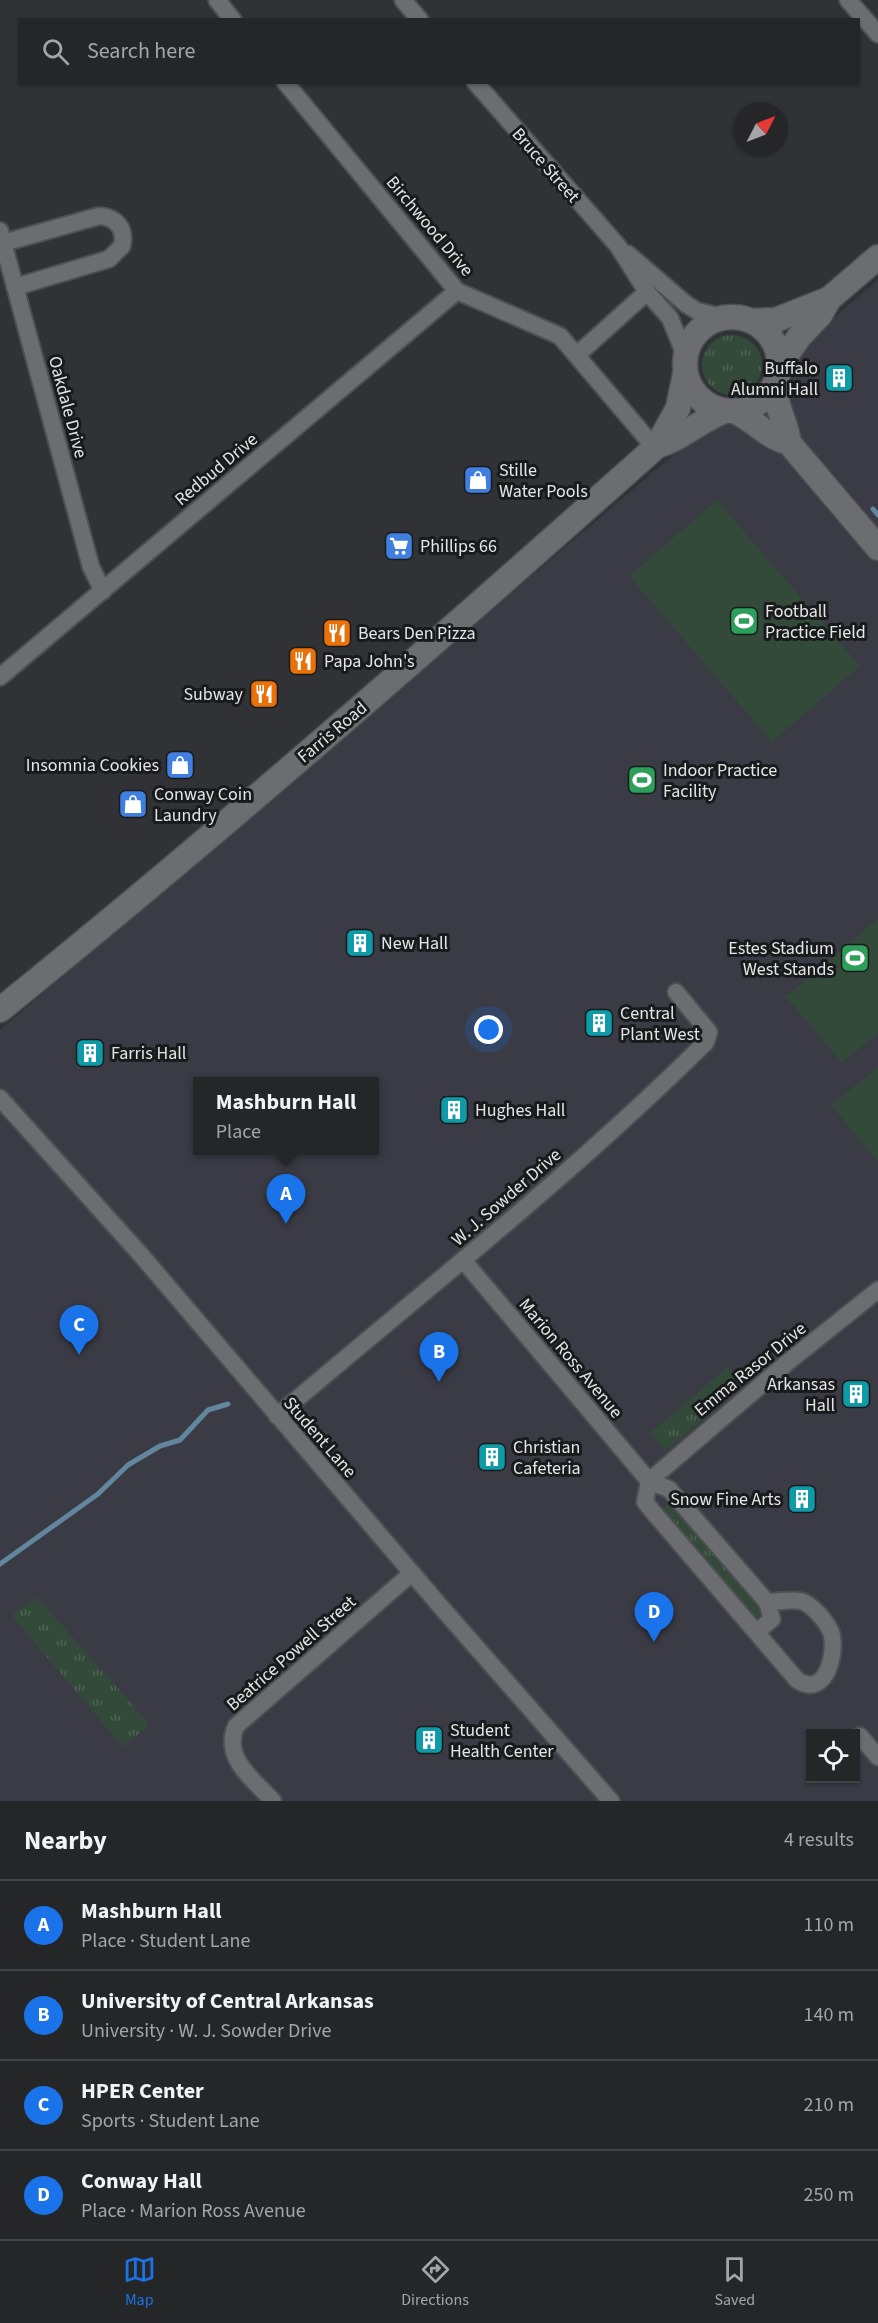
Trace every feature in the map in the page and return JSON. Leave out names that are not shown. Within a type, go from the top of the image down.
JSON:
[{"type":"street","points":[[217,0],[231,18]]},
{"type":"street","points":[[848,0],[878,34]]},
{"type":"street","points":[[407,1],[419,18]]},
{"type":"street","name":"Birchwood Drive","points":[[287,84],[457,291],[560,336],[578,354],[656,447]]},
{"type":"street","name":"Bruce Street","points":[[477,84],[618,246],[686,304],[697,311],[725,318]]},
{"type":"street","points":[[2,237],[99,216],[114,219],[122,229],[122,246],[109,259],[15,287]]},
{"type":"street","name":"Oakdale Drive","points":[[2,237],[91,567],[104,591]]},
{"type":"street","name":"Bruce Street","points":[[618,246],[647,292],[670,318],[685,364]]},
{"type":"street","points":[[789,443],[777,440],[760,425],[700,399],[685,364],[699,330],[725,318],[751,321],[776,320],[829,299],[878,257]]},
{"type":"street","name":"Redbud Drive","points":[[0,677],[457,291]]},
{"type":"street","points":[[578,354],[647,292]]},
{"type":"street","points":[[731,411],[755,406],[770,393],[777,375],[800,337],[820,315],[829,299]]},
{"type":"street","points":[[751,321],[771,339],[777,375],[776,405],[788,430],[789,443],[878,549]]},
{"type":"street","name":"Farris Road","points":[[0,1010],[174,867],[440,640],[656,447],[678,408],[685,364]]},
{"type":"street","name":"Farris Road","points":[[656,447],[675,441],[704,420],[731,411]]},
{"type":"street","name":"W. J. Sowder Drive","points":[[277,1416],[463,1260],[624,1120],[706,1042],[709,1032],[676,992]]},
{"type":"street","name":"Student Lane","points":[[0,1098],[141,1255],[412,1573],[611,1801]]},
{"type":"street","name":"Marion Ross Avenue","points":[[463,1260],[649,1481],[669,1489],[767,1602]]},
{"type":"street","name":"Emma Rasor Drive","points":[[649,1481],[788,1362],[878,1290]]},
{"type":"street","points":[[649,1481],[645,1502],[797,1680],[811,1686],[824,1678],[832,1639],[831,1630],[809,1605],[801,1601],[767,1602],[772,1619],[757,1632]]},
{"type":"street","name":"Beatrice Powell Street","points":[[273,1801],[235,1756],[232,1741],[236,1726],[412,1573]]},
{"type":"street","points":[[860,1736],[878,1757]]},
{"type":"shaded area","points":[[878,280],[878,1801],[0,1801],[0,1030]]},
{"type":"green space","points":[[732,335],[753,344],[762,365],[753,386],[732,395],[711,386],[702,365],[711,344]]},
{"type":"green space","name":"Football Practice Field","points":[[717,500],[860,666],[772,742],[629,576]]},
{"type":"green space","name":"Estes Stadium West Stands","points":[[878,919],[878,1033],[842,1063],[786,997]]},
{"type":"green space","points":[[878,1067],[878,1162],[831,1105]]},
{"type":"green space","points":[[728,1367],[743,1385],[665,1451],[650,1433]]},
{"type":"green space","points":[[670,1503],[762,1609],[759,1619],[756,1621],[659,1512]]},
{"type":"green space","points":[[34,1599],[39,1599],[147,1721],[147,1727],[124,1746],[14,1618],[14,1613]]},
{"type":"waterway","points":[[873,509],[878,515]]},
{"type":"waterway","points":[[0,1564],[98,1494],[128,1465],[160,1446],[180,1440],[208,1410],[228,1404]]},
{"type":"place","name":"Buffalo Alumni Hall","points":[[839,378]]},
{"type":"place","name":"Stille Water Pools","points":[[478,480]]},
{"type":"place","name":"Phillips 66","points":[[399,546]]},
{"type":"place","name":"Football Practice Field","points":[[744,621]]},
{"type":"place","name":"Bears Den Pizza","points":[[337,633]]},
{"type":"place","name":"Papa John's","points":[[303,661]]},
{"type":"place","name":"Subway","points":[[264,694]]},
{"type":"place","name":"Insomnia Cookies","points":[[180,765]]},
{"type":"place","name":"Indoor Practice Facility","points":[[642,780]]},
{"type":"place","name":"Conway Coin Laundry","points":[[133,804]]},
{"type":"place","name":"New Hall","points":[[360,943]]},
{"type":"place","name":"Estes Stadium West Stands","points":[[855,958]]},
{"type":"place","name":"Central Plant West","points":[[599,1023]]},
{"type":"place","name":"Farris Hall","points":[[90,1053]]},
{"type":"place","name":"Hughes Hall","points":[[454,1110]]},
{"type":"place","name":"Mashburn Hall","points":[[286,1224]]},
{"type":"place","name":"HPER Center","points":[[79,1355]]},
{"type":"place","name":"University of Central Arkansas","points":[[439,1382]]},
{"type":"place","name":"Arkansas Hall","points":[[856,1394]]},
{"type":"place","name":"Christian Cafeteria","points":[[492,1457]]},
{"type":"place","name":"Snow Fine Arts","points":[[802,1499]]},
{"type":"place","name":"Conway Hall","points":[[654,1642]]},
{"type":"place","name":"Student Health Center","points":[[429,1740]]}]
